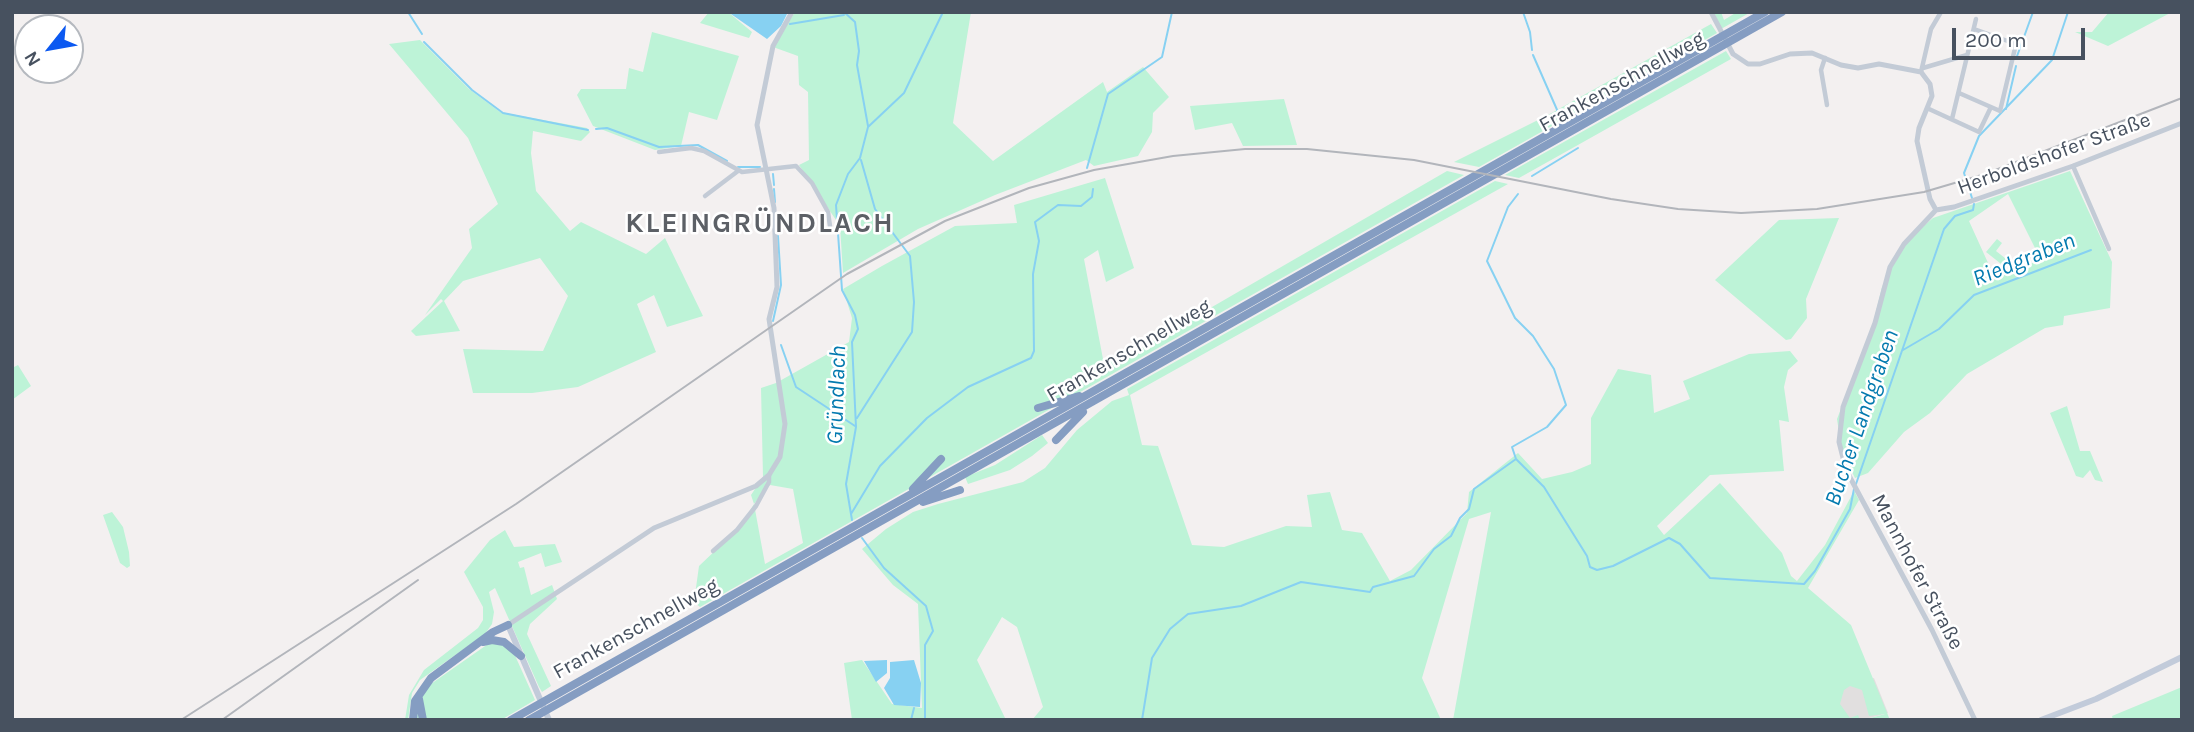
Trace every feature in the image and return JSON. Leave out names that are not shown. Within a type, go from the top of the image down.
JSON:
[{"type":"highway","name":"Frankenschnellweg","points":[[1737,33],[1765,12]]},
{"type":"highway","name":"Frankenschnellweg","points":[[1098,394],[1464,182],[1716,44],[1782,12]]},
{"type":"highway","name":"Frankenschnellweg","points":[[511,720],[1476,185],[1716,44]]},
{"type":"highway","points":[[1038,408],[1098,394]]},
{"type":"highway","points":[[1056,440],[1098,394]]},
{"type":"highway","points":[[901,505],[941,459]]},
{"type":"highway","points":[[901,505],[960,490]]},
{"type":"highway","name":"Frankenschnellweg","points":[[528,720],[901,505]]},
{"type":"highway","points":[[477,645],[492,640],[508,626]]},
{"type":"highway","points":[[413,720],[415,701],[420,691],[437,672],[508,626]]},
{"type":"highway","points":[[492,640],[504,642],[521,656]]},
{"type":"highway","points":[[420,691],[419,704],[423,720]]},
{"type":"main road","points":[[508,626],[549,720]]},
{"type":"main road","points":[[2040,720],[2096,699],[2182,657]]},
{"type":"street","points":[[508,626],[654,528],[739,495],[769,475],[780,457],[785,424],[769,319],[777,287],[774,208],[758,114],[773,46],[792,12]]},
{"type":"street","points":[[1711,12],[1733,54],[1748,64],[1790,54],[1825,57],[1848,66],[1880,64],[1922,70],[1967,55]]},
{"type":"street","points":[[1936,210],[1930,199],[1917,141],[1919,128],[1929,109],[1932,90],[1922,70],[1931,29],[1941,12]]},
{"type":"street","points":[[1952,119],[1976,19]]},
{"type":"street","points":[[1959,93],[2000,111],[2016,44],[1974,29]]},
{"type":"street","points":[[1825,57],[1821,70],[1827,105]]},
{"type":"street","points":[[1949,62],[1965,68]]},
{"type":"street","points":[[1929,109],[1979,132],[1991,107]]},
{"type":"street","name":"Herboldshofer Straße","points":[[1936,210],[1975,200],[2073,166],[2182,123]]},
{"type":"street","points":[[659,152],[691,148],[704,151],[738,171],[767,170],[790,165],[800,169],[824,203],[830,226]]},
{"type":"street","points":[[2073,166],[2109,249]]},
{"type":"street","points":[[705,196],[738,171]]},
{"type":"street","name":"Mannhofer Straße","points":[[1936,210],[1904,244],[1890,267],[1875,323],[1843,407],[1839,442],[1842,460],[1850,479],[1933,630],[1975,720]]},
{"type":"street","points":[[713,551],[737,530],[756,506],[769,482],[769,475]]},
{"type":"shaded area","points":[[1874,678],[1888,713],[1862,720],[1824,720],[1840,688]]},
{"type":"green space","points":[[709,12],[728,12],[752,32],[749,38],[700,23]]},
{"type":"green space","points":[[795,12],[971,12],[953,123],[993,161],[1103,82],[1107,92],[1143,67],[1169,97],[1153,113],[1152,132],[1138,156],[1094,166],[1086,160],[995,195],[918,229],[843,273],[840,226],[799,165],[809,160],[808,92],[799,85],[798,56],[773,47]]},
{"type":"green space","points":[[1714,12],[1721,12],[1724,20],[1737,12],[1751,12],[1721,29]]},
{"type":"green space","points":[[2109,12],[2172,12],[2108,46],[2075,32],[2092,32]]},
{"type":"green space","points":[[1711,24],[1717,33],[1479,167],[1454,162],[1548,115]]},
{"type":"green space","points":[[652,32],[739,56],[717,120],[689,112],[681,146],[655,150],[593,126],[577,95],[581,89],[626,89],[629,68],[643,72]]},
{"type":"green space","points":[[420,40],[469,89],[500,112],[587,128],[590,132],[581,141],[533,131],[531,153],[536,191],[570,231],[581,222],[646,254],[665,238],[703,316],[667,327],[654,295],[637,304],[656,352],[578,387],[532,393],[473,393],[463,349],[543,351],[568,296],[540,258],[463,281],[444,301],[460,331],[416,336],[411,331],[443,301],[441,299],[425,315],[472,248],[469,229],[498,204],[468,138],[389,44]]},
{"type":"green space","points":[[1726,51],[1731,59],[1569,150],[1519,178],[1505,175]]},
{"type":"green space","points":[[1284,99],[1297,145],[1243,146],[1232,123],[1195,130],[1190,106]]},
{"type":"green space","points":[[1447,171],[1464,175],[700,607],[694,602],[699,566],[740,527],[754,504],[751,495],[763,477],[761,388],[776,383],[849,342],[852,318],[843,289],[882,266],[955,226],[1017,223],[1014,205],[1105,178],[1134,268],[1106,282],[1098,250],[1084,259],[1103,359],[1117,362]],"holes":[[[770,485],[793,489],[803,543],[765,564],[754,504]]]},
{"type":"green space","points":[[2070,171],[2112,262],[2110,308],[2064,316],[2063,325],[2045,328],[1967,374],[1930,413],[1904,432],[1868,473],[1855,478],[1842,452],[1837,419],[1871,332],[1882,287],[1904,243],[1933,218]],"holes":[[[2008,194],[2041,260],[1994,276],[1969,221]]]},
{"type":"green space","points":[[1495,181],[1508,184],[1130,395],[1142,445],[1158,446],[1192,545],[1224,547],[1286,526],[1312,527],[1307,495],[1330,492],[1342,530],[1362,533],[1390,581],[1411,570],[1467,513],[1469,492],[1518,453],[1542,479],[1591,464],[1591,418],[1618,369],[1651,375],[1654,413],[1690,399],[1683,381],[1749,354],[1790,351],[1798,361],[1788,370],[1784,387],[1789,422],[1779,420],[1784,471],[1710,475],[1657,526],[1664,535],[1720,483],[1782,553],[1791,576],[1797,581],[1825,545],[1854,491],[1859,500],[1808,588],[1851,625],[1890,720],[1863,720],[1885,714],[1869,716],[1862,690],[1850,686],[1844,690],[1840,704],[1850,718],[1858,715],[1860,720],[1453,720],[1491,512],[1469,519],[1422,678],[1441,720],[1032,720],[1043,707],[1017,627],[1002,617],[977,660],[1006,720],[852,720],[844,663],[862,660],[892,704],[922,708],[918,604],[893,585],[862,549],[913,512],[1023,482],[1045,468],[1077,430],[1112,401],[1129,395],[1127,389]]},
{"type":"green space","points":[[1839,218],[1806,299],[1807,318],[1791,339],[1786,340],[1715,280],[1779,220]]},
{"type":"green space","points":[[1997,239],[2002,243],[1996,251],[2010,262],[2005,267],[1986,252]]},
{"type":"green space","points":[[18,365],[31,386],[12,400],[12,368]]},
{"type":"green space","points":[[2067,406],[2080,451],[2090,451],[2103,482],[2095,480],[2090,470],[2083,478],[2076,476],[2050,413]]},
{"type":"green space","points":[[1042,435],[1048,443],[1032,456],[1010,470],[968,484],[965,477],[995,465]]},
{"type":"green space","points":[[112,512],[123,527],[129,552],[130,566],[127,568],[120,563],[103,515]]},
{"type":"green space","points":[[505,530],[514,547],[555,544],[562,562],[545,567],[541,553],[518,562],[520,568],[524,567],[531,595],[552,585],[557,599],[530,624],[527,634],[551,686],[542,692],[539,687],[495,588],[489,592],[494,612],[492,624],[485,634],[420,680],[412,693],[408,720],[405,720],[409,695],[424,670],[478,628],[483,620],[483,607],[464,572],[490,540]]},
{"type":"green space","points":[[488,644],[502,644],[513,651],[535,700],[501,720],[415,720],[415,704],[428,686]]},
{"type":"green space","points":[[2182,687],[2182,720],[2113,720],[2112,716]]},
{"type":"water","points":[[728,12],[788,12],[781,26],[767,39]]},
{"type":"water","points":[[887,660],[887,673],[876,682],[864,661]]},
{"type":"water","points":[[914,660],[921,683],[920,707],[894,705],[884,688],[890,678],[890,662]]},
{"type":"waterway","points":[[408,12],[422,34]]},
{"type":"waterway","points":[[844,12],[855,22],[859,51],[857,65],[868,126]]},
{"type":"waterway","name":"Gründlach","points":[[852,520],[846,484],[856,427],[852,342],[858,329],[855,315],[842,290],[836,205],[848,174],[860,158],[868,127],[904,93],[943,12]]},
{"type":"waterway","points":[[1087,168],[1108,94],[1162,57],[1172,12]]},
{"type":"waterway","points":[[1523,12],[1530,32],[1532,50]]},
{"type":"waterway","points":[[2016,59],[2033,12]]},
{"type":"waterway","name":"Bucher Landgraben","points":[[1972,198],[1964,173],[1979,136],[2052,60],[2068,12]]},
{"type":"waterway","points":[[790,24],[844,15]]},
{"type":"waterway","points":[[424,42],[472,90],[503,113],[588,130]]},
{"type":"waterway","points":[[1533,55],[1558,112]]},
{"type":"waterway","points":[[2006,109],[2016,66]]},
{"type":"waterway","points":[[596,129],[607,128],[659,147],[698,145],[727,161]]},
{"type":"waterway","points":[[1532,176],[1578,148]]},
{"type":"waterway","points":[[857,418],[912,332],[914,302],[910,256],[875,209],[861,160]]},
{"type":"waterway","points":[[738,167],[760,167]]},
{"type":"waterway","points":[[773,174],[774,185]]},
{"type":"waterway","points":[[774,189],[775,202]]},
{"type":"waterway","points":[[851,514],[880,466],[927,418],[968,387],[1031,358],[1034,351],[1033,274],[1039,241],[1035,222],[1058,205],[1081,206],[1092,197],[1093,189]]},
{"type":"waterway","points":[[1516,459],[1512,447],[1547,427],[1566,405],[1554,369],[1533,336],[1515,318],[1487,261],[1508,207],[1518,194]]},
{"type":"waterway","name":"Bucher Landgraben","points":[[1856,484],[1944,229],[1955,216],[1973,210],[1974,204]]},
{"type":"waterway","points":[[773,321],[781,285],[778,236]]},
{"type":"waterway","name":"Riedgraben","points":[[1903,350],[1939,329],[1974,295],[2091,250]]},
{"type":"waterway","points":[[781,345],[796,387],[855,426]]},
{"type":"waterway","name":"Bucher Landgraben","points":[[1142,720],[1152,658],[1170,629],[1188,614],[1241,606],[1301,582],[1370,592],[1373,587],[1414,576],[1434,549],[1451,536],[1460,518],[1469,509],[1474,489],[1516,459],[1544,487],[1587,556],[1590,567],[1597,570],[1613,566],[1669,538],[1680,544],[1710,578],[1804,584],[1815,571],[1850,509],[1854,489]]},
{"type":"waterway","name":"Gründlach","points":[[862,538],[884,568],[926,606],[933,631],[925,645],[925,720]]},
{"type":"waterway","name":"Gründlach","points":[[911,720],[914,708]]},
{"type":"railway","points":[[181,720],[516,504],[847,274],[945,221],[1029,188],[1094,170],[1173,156],[1245,149],[1307,149],[1414,160],[1611,199],[1678,209],[1741,213],[1817,209],[1924,192],[1985,174],[2182,98]]},
{"type":"railway","points":[[222,720],[418,580]]},
{"type":"district","name":"KLEINGRÜNDLACH","points":[[760,224]]}]
